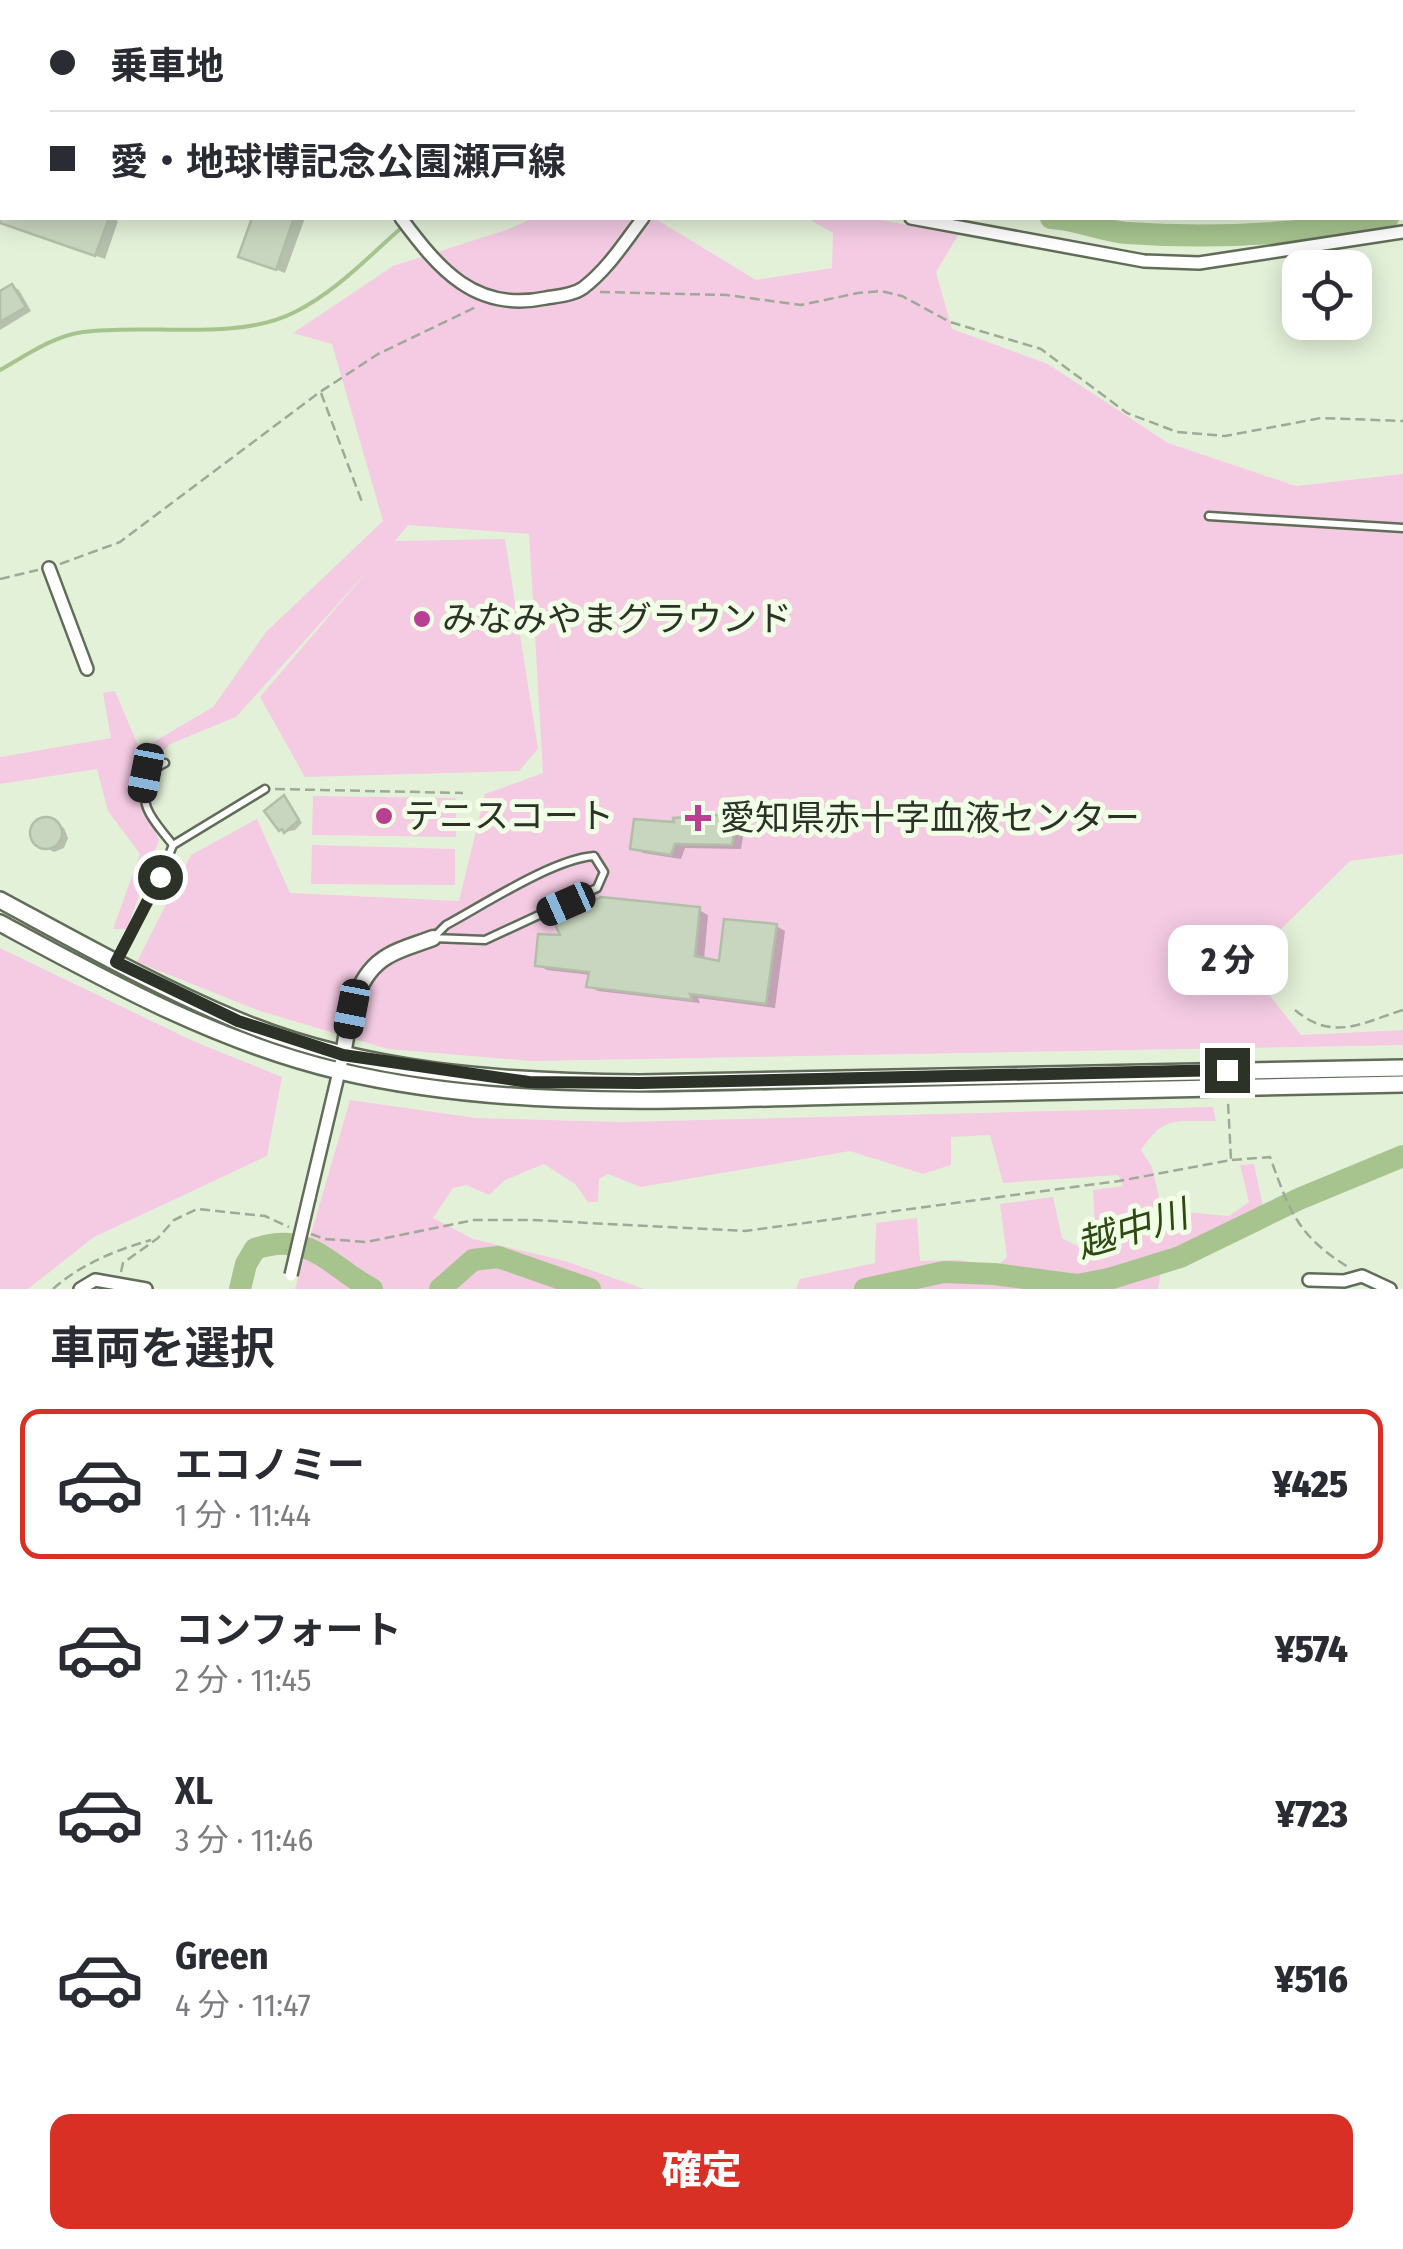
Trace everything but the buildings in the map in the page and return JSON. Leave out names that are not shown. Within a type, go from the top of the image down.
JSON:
[{"type":"main road","points":[[0,900],[238,1021],[342,1063],[548,1083],[1403,1068]]},
{"type":"main road","points":[[0,924],[154,1006],[231,1038],[528,1098],[752,1098],[1403,1084]]},
{"type":"street","points":[[403,220],[457,282],[490,298],[534,300],[578,291],[606,268],[642,220]]},
{"type":"street","points":[[922,220],[1144,261],[1199,262],[1403,232]]},
{"type":"street","points":[[49,568],[87,669]]},
{"type":"street","points":[[287,1289],[352,1009],[366,976],[386,956],[432,938]]},
{"type":"street","points":[[1309,1280],[1362,1276],[1390,1289]]},
{"type":"street","points":[[80,1289],[95,1280],[146,1289]]},
{"type":"lane","points":[[1209,516],[1403,528]]},
{"type":"lane","points":[[165,763],[146,773],[142,797],[148,813],[172,845]]},
{"type":"lane","points":[[116,962],[172,845],[264,788]]},
{"type":"lane","points":[[594,856],[604,872],[597,888],[485,940],[432,938],[446,925],[576,858],[594,856]]},
{"type":"path","points":[[578,291],[726,295],[801,305],[881,292],[902,296],[950,322],[1041,349],[1127,413],[1177,432],[1225,436],[1320,418],[1403,421]]},
{"type":"path","points":[[0,579],[49,568],[120,542],[320,392],[378,354],[490,298]]},
{"type":"path","points":[[320,392],[362,502]]},
{"type":"path","points":[[264,788],[463,793]]},
{"type":"path","points":[[1296,1010],[1313,1025],[1339,1029],[1403,1010]]},
{"type":"path","points":[[1228,1087],[1231,1160]]},
{"type":"path","points":[[310,1234],[366,1242],[474,1220],[745,1231],[1270,1157],[1294,1220],[1314,1243],[1362,1276]]},
{"type":"path","points":[[119,1282],[123,1263],[158,1238],[174,1220],[197,1209],[265,1216],[295,1229]]},
{"type":"path","points":[[53,1289],[70,1274],[122,1248],[158,1238]]},
{"type":"shaded area","points":[[529,220],[657,220],[756,280],[832,268],[833,233],[810,220],[881,220],[958,235],[936,272],[952,329],[1048,364],[1168,443],[1296,486],[1403,474],[1403,854],[1350,861],[1263,947],[1267,992],[1301,1035],[1403,1030],[1403,1045],[532,1061],[388,1049],[260,1011],[137,962],[191,855],[257,819],[290,893],[459,901],[485,794],[543,773],[529,534],[408,525],[395,541],[505,539],[538,749],[519,771],[305,777],[260,697],[371,567],[236,717],[170,744],[134,785],[159,840],[127,929],[113,929],[140,854],[108,811],[97,769],[0,784],[0,757],[111,738],[103,693],[115,691],[140,750],[213,707],[266,632],[383,521],[332,344],[293,333],[393,266]]},
{"type":"shaded area","name":"テニスコート","points":[[313,796],[456,798],[456,837],[312,835]]},
{"type":"shaded area","points":[[312,845],[455,849],[455,885],[311,884]]},
{"type":"shaded area","points":[[0,948],[193,1041],[282,1077],[267,1156],[94,1237],[28,1289],[0,1289]]},
{"type":"shaded area","points":[[350,1100],[476,1118],[622,1122],[1213,1107],[1216,1121],[1172,1122],[1157,1130],[1141,1150],[1152,1167],[1162,1210],[1229,1216],[1249,1202],[1240,1165],[1254,1164],[1264,1212],[1163,1256],[1158,1289],[796,1289],[800,1279],[875,1263],[876,1223],[917,1218],[920,1261],[960,1260],[996,1267],[1007,1257],[1000,1204],[1053,1197],[1062,1238],[1079,1247],[1096,1244],[1093,1190],[1123,1186],[1118,1175],[1003,1183],[990,1135],[951,1137],[951,1165],[923,1174],[850,1151],[641,1187],[608,1174],[599,1179],[598,1202],[588,1202],[575,1184],[544,1164],[505,1180],[489,1195],[466,1185],[453,1188],[433,1218],[473,1239],[565,1261],[644,1289],[295,1289]]},
{"type":"waterway","points":[[0,370],[50,342],[83,332],[219,329],[272,321],[312,303],[411,220]]},
{"type":"waterway","points":[[1070,220],[1117,232],[1159,235],[1258,234],[1375,220]]},
{"type":"waterway","name":"越中川","points":[[865,1289],[944,1272],[1077,1285],[1109,1279],[1180,1257],[1299,1199],[1403,1156]]},
{"type":"waterway","name":"越中川","points":[[240,1289],[246,1264],[255,1249],[274,1244],[305,1248],[372,1289]]},
{"type":"waterway","name":"越中川","points":[[440,1289],[473,1260],[498,1257],[590,1289]]},
{"type":"place","name":"みなみやまグラウンド","points":[[422,619]]},
{"type":"place","name":"テニスコート","points":[[384,816]]},
{"type":"place","name":"愛知県赤十字血液センター","points":[[698,818]]},
{"type":"route","points":[[160,877],[116,962],[238,1021],[343,1055],[529,1082],[1227,1070]]}]
